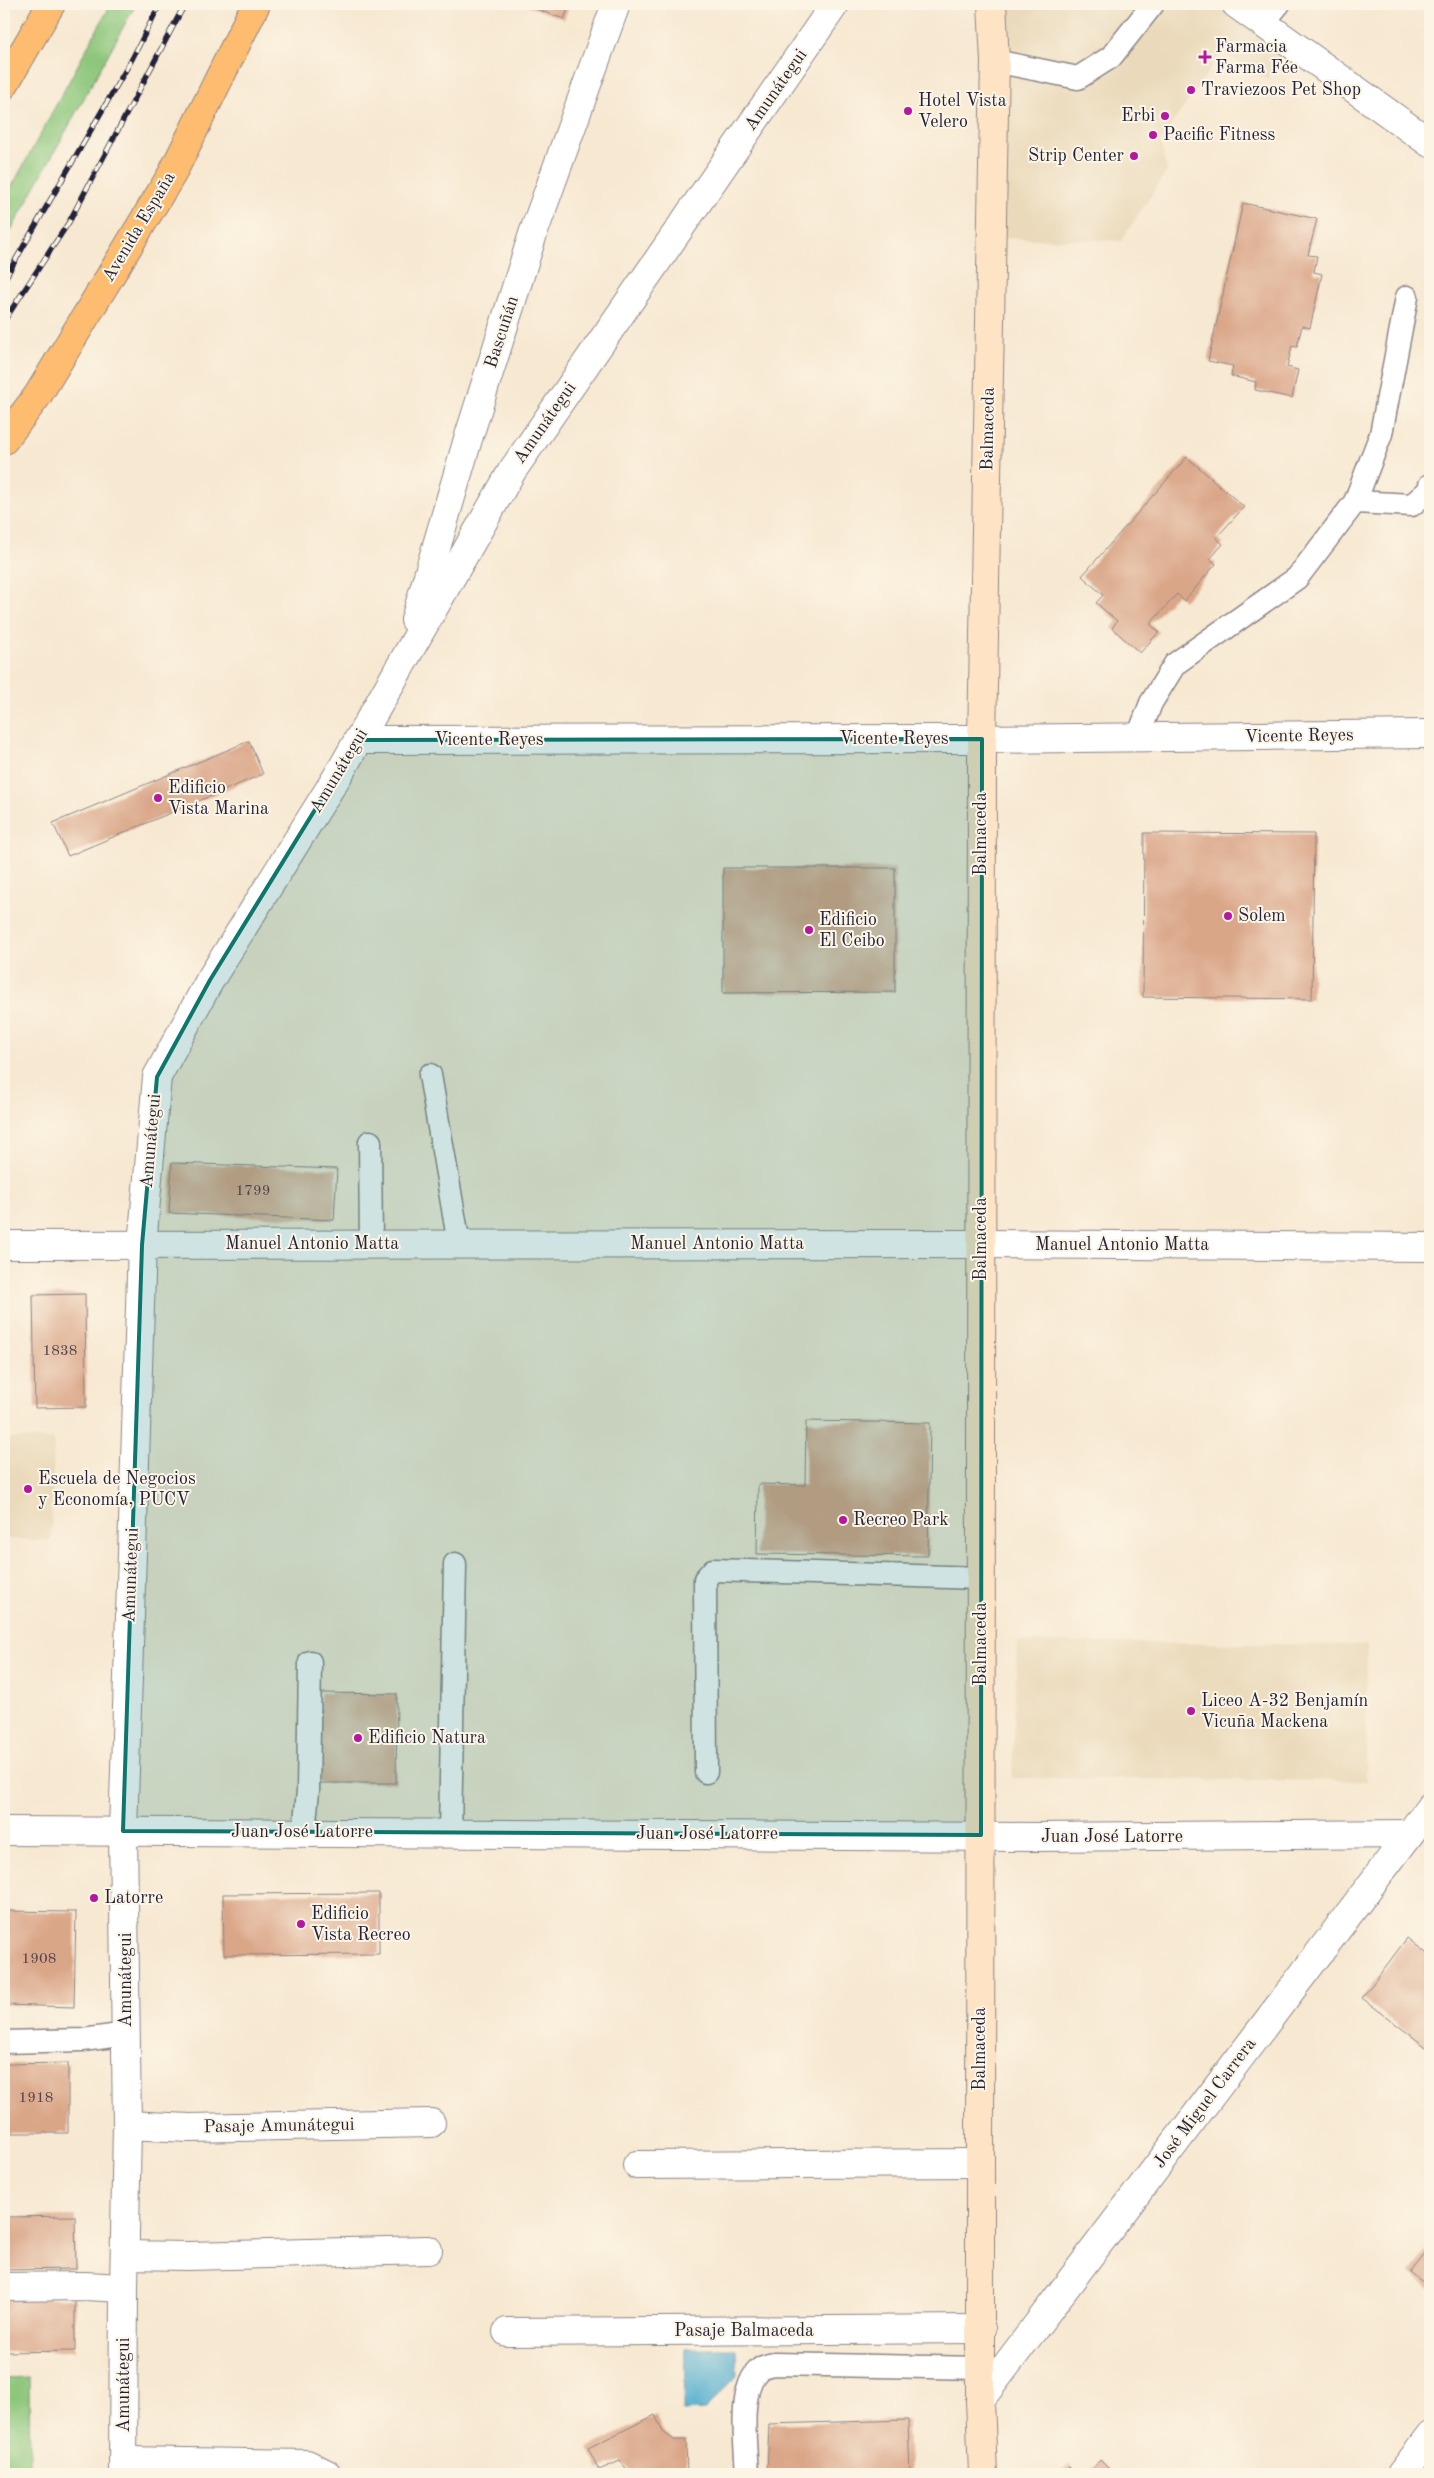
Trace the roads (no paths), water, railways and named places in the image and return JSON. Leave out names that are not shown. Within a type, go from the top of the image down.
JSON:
[{"type":"main road","points":[[4,85],[51,4]]},
{"type":"main road","name":"Avenida España","points":[[4,440],[38,395],[172,174],[256,4]]},
{"type":"street","name":"Bascuñán","points":[[402,665],[468,439],[527,253],[616,4]]},
{"type":"street","name":"Amunátegui","points":[[124,2468],[124,2288],[127,2125],[123,1831],[142,1245],[157,1077],[210,980],[358,740],[512,471],[835,4]]},
{"type":"street","name":"Balmaceda","points":[[984,2474],[980,2400],[982,739],[995,61],[992,4]]},
{"type":"street","points":[[1236,4],[1271,14],[1430,143]]},
{"type":"street","name":"Vicente Reyes","points":[[358,740],[982,739],[1430,734]]},
{"type":"street","name":"Manuel Antonio Matta","points":[[4,1245],[981,1244],[1430,1247]]},
{"type":"street","name":"José Miguel Carrera","points":[[980,2400],[1430,1806]]},
{"type":"street","name":"Juan José Latorre","points":[[4,1830],[1033,1837],[1409,1834]]},
{"type":"street","name":"Pasaje Amunátegui","points":[[127,2125],[190,2128],[431,2123]]},
{"type":"street","points":[[637,2165],[980,2163]]},
{"type":"street","points":[[125,2255],[187,2256],[428,2250]]},
{"type":"street","points":[[4,2287],[85,2286],[124,2288]]},
{"type":"street","name":"Pasaje Balmaceda","points":[[506,2332],[981,2329]]},
{"type":"street","points":[[1401,2474],[1430,2436]]},
{"type":"street","points":[[124,2468],[307,2464],[327,2474]]},
{"type":"lane","points":[[995,61],[1078,78],[1111,57],[1153,4]]},
{"type":"lane","points":[[1138,737],[1150,703],[1175,664],[1297,578],[1355,502],[1380,434],[1407,297]]},
{"type":"lane","points":[[1355,502],[1412,504],[1429,490],[1430,486]]},
{"type":"lane","points":[[430,1075],[459,1244]]},
{"type":"lane","points":[[370,1142],[371,1244]]},
{"type":"lane","points":[[450,1833],[455,1564]]},
{"type":"lane","points":[[706,1772],[705,1579],[713,1570],[981,1578]]},
{"type":"lane","points":[[304,1832],[308,1791],[310,1662]]},
{"type":"lane","points":[[4,2042],[83,2040],[126,2034]]},
{"type":"lane","points":[[747,2474],[745,2398],[750,2384],[760,2369],[774,2364],[980,2368]]},
{"type":"water","points":[[685,2349],[736,2349],[737,2376],[704,2410],[684,2411]]},
{"type":"railway","points":[[4,280],[132,59],[160,4]]},
{"type":"railway","points":[[4,321],[69,222],[185,4]]},
{"type":"place","name":"Farmacia Farma Fée","points":[[1205,57]]},
{"type":"place","name":"Traviezoos Pet Shop","points":[[1191,90]]},
{"type":"place","name":"Hotel Vista Velero","points":[[908,111]]},
{"type":"place","name":"Erbi","points":[[1165,116]]},
{"type":"place","name":"Pacific Fitness","points":[[1153,135]]},
{"type":"place","name":"Strip Center","points":[[1134,156]]},
{"type":"place","name":"Edificio Vista Marina","points":[[158,798]]},
{"type":"place","name":"Solem","points":[[1228,916]]},
{"type":"place","name":"Edificio El Ceibo","points":[[809,930]]},
{"type":"place","name":"Escuela de Negocios y Economía, PUCV","points":[[28,1489]]},
{"type":"place","name":"Recreo Park","points":[[843,1520]]},
{"type":"place","name":"Liceo A-32 Benjamín Vicuña Mackena","points":[[1191,1711]]},
{"type":"place","name":"Edificio Natura","points":[[358,1738]]},
{"type":"place","name":"Latorre","points":[[94,1898]]},
{"type":"place","name":"Edificio Vista Recreo","points":[[301,1924]]}]
